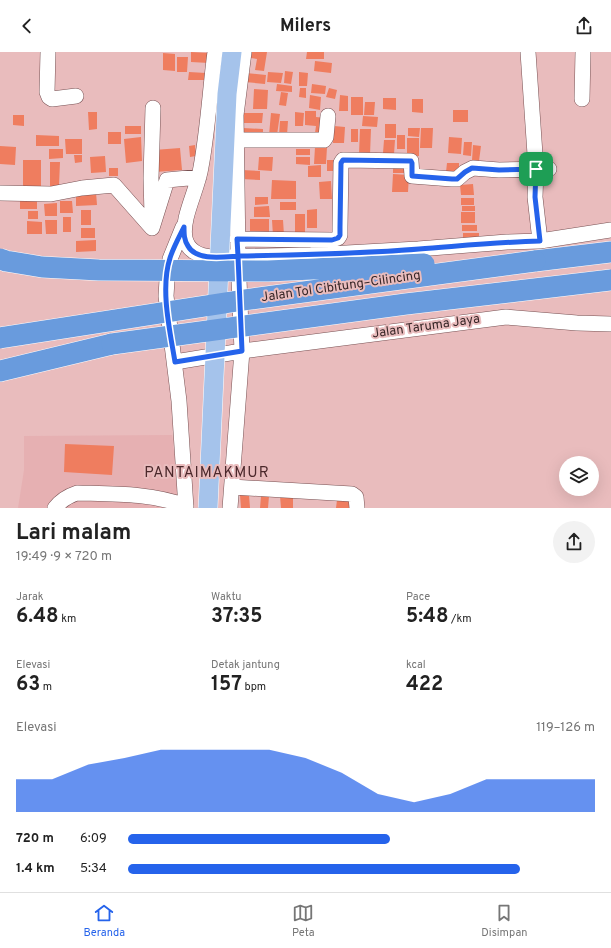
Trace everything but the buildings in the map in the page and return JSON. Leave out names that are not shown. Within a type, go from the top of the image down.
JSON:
[{"type":"highway","name":"Jalan Tol Cibitung–Cilincing","points":[[0,338],[244,300],[611,252]]},
{"type":"highway","points":[[0,259],[6,262],[42,267],[99,270],[261,271],[389,265],[535,261]]},
{"type":"highway","name":"Jalan Tol Cibitung–Cilincing","points":[[0,363],[112,344],[406,304],[611,280]]},
{"type":"highway","points":[[0,371],[112,344]]},
{"type":"main road","points":[[208,508],[227,94],[232,52]]},
{"type":"street","points":[[48,52],[47,92],[49,97],[52,99],[76,96]]},
{"type":"street","points":[[55,508],[68,496],[77,493],[146,496],[163,499],[186,507],[179,401],[166,296],[167,280],[170,259],[184,227],[199,177],[215,52]]},
{"type":"street","points":[[230,508],[242,351],[237,239],[236,116],[244,52]]},
{"type":"street","points":[[528,52],[542,169],[535,197],[540,241]]},
{"type":"street","points":[[582,99],[583,52]]},
{"type":"street","points":[[152,228],[151,178],[153,108]]},
{"type":"street","points":[[236,140],[324,140],[326,137],[328,116]]},
{"type":"street","points":[[237,239],[332,240],[338,238],[340,235],[341,163],[343,160],[411,161],[412,176],[452,179],[457,179],[472,168],[499,170],[542,169]]},
{"type":"street","points":[[152,228],[167,180],[199,177]]},
{"type":"street","points":[[0,193],[52,194],[82,188],[114,185],[152,228]]},
{"type":"street","points":[[184,227],[185,240],[188,247],[194,252],[203,256],[311,255],[418,249],[540,241],[611,230]]},
{"type":"street","name":"Jalan Taruma Jaya","points":[[175,362],[242,351],[506,316],[577,323],[611,324]]},
{"type":"street","points":[[232,487],[352,494],[356,498],[357,508]]},
{"type":"shaded area","points":[[172,435],[181,508],[18,508],[24,470],[24,436]]},
{"type":"district","name":"PANTAIMAKMUR","points":[[207,473]]},
{"type":"route","points":[[536,169],[499,170],[472,168],[457,179],[452,179],[412,176],[411,161],[343,160],[341,163],[340,235],[338,238],[332,240],[237,239],[238,256],[212,257],[203,256],[194,252],[188,247],[185,240],[184,227],[173,249],[168,268],[167,280],[166,296],[175,362],[242,351],[238,256],[311,255],[540,241],[535,197],[536,169]]}]
